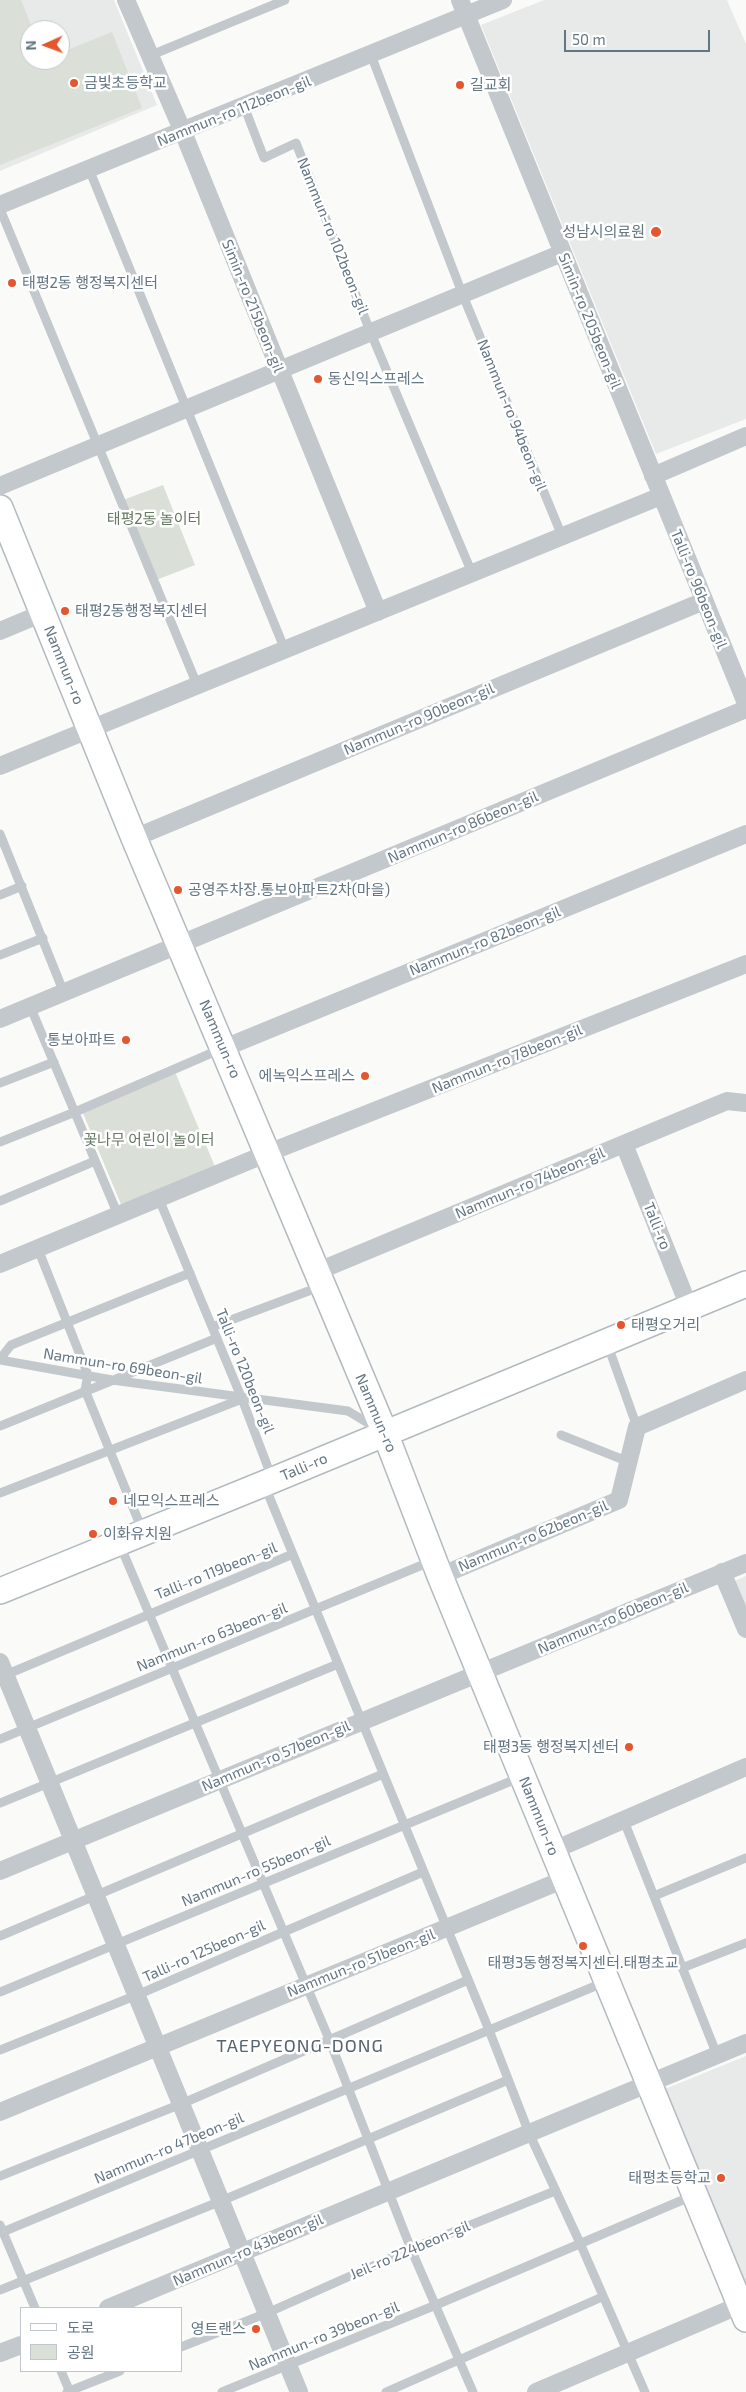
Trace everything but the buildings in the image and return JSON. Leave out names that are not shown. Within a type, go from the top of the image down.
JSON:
[{"type":"main road","name":"Nammun-ro","points":[[0,508],[134,838],[385,1433],[437,1568],[743,2312]]},
{"type":"main road","name":"Talli-ro","points":[[0,1591],[269,1482],[746,1284]]},
{"type":"street","name":"Simin-ro 215beon-gil","points":[[126,0],[183,132],[378,612]]},
{"type":"street","name":"Nammun-ro 112beon-gil","points":[[0,205],[371,55],[463,8],[503,0]]},
{"type":"street","name":"Simin-ro 205beon-gil","points":[[463,8],[653,476]]},
{"type":"street","name":"Nammun-ro 102beon-gil","points":[[0,486],[562,253]]},
{"type":"street","points":[[653,476],[746,436]]},
{"type":"street","name":"Talli-ro 96beon-gil","points":[[653,476],[746,703]]},
{"type":"street","points":[[0,766],[198,687],[661,496]]},
{"type":"street","name":"Nammun-ro 90beon-gil","points":[[134,838],[704,601]]},
{"type":"street","points":[[0,631],[43,613]]},
{"type":"street","name":"Nammun-ro 86beon-gil","points":[[0,1019],[180,946],[746,709]]},
{"type":"street","name":"Nammun-ro 82beon-gil","points":[[224,1048],[746,834]]},
{"type":"street","name":"Nammun-ro 78beon-gil","points":[[0,1264],[268,1153],[746,964]]},
{"type":"street","name":"Nammun-ro 74beon-gil","points":[[319,1279],[624,1144],[727,1101],[746,1103]]},
{"type":"street","name":"Talli-ro","points":[[624,1144],[690,1307]]},
{"type":"street","points":[[637,1427],[746,1380]]},
{"type":"street","name":"Nammun-ro 62beon-gil","points":[[437,1568],[619,1500],[637,1427]]},
{"type":"street","name":"Nammun-ro 60beon-gil","points":[[481,1673],[746,1563]]},
{"type":"street","points":[[722,1572],[746,1629]]},
{"type":"street","points":[[2,1671],[50,1783],[299,2392]]},
{"type":"street","name":"Nammun-ro 57beon-gil","points":[[0,1871],[361,1720],[481,1673]]},
{"type":"street","points":[[554,1850],[746,1767]]},
{"type":"street","name":"Nammun-ro 51beon-gil","points":[[0,2112],[565,1879]]},
{"type":"street","name":"Nammun-ro 43beon-gil","points":[[110,2307],[746,2043]]},
{"type":"street","points":[[536,2392],[627,2353],[743,2312]]},
{"type":"street","points":[[0,2354],[20,2345]]},
{"type":"lane","points":[[149,56],[285,0]]},
{"type":"lane","points":[[371,55],[462,293]]},
{"type":"lane","name":"Nammun-ro 102beon-gil","points":[[244,106],[264,158],[296,143],[370,331]]},
{"type":"lane","points":[[90,169],[285,650]]},
{"type":"lane","points":[[0,209],[198,687]]},
{"type":"lane","name":"Nammun-ro 94beon-gil","points":[[462,293],[562,536]]},
{"type":"lane","points":[[370,331],[472,573]]},
{"type":"lane","points":[[0,834],[64,993]]},
{"type":"lane","points":[[0,895],[22,886]]},
{"type":"lane","points":[[0,955],[43,938]]},
{"type":"lane","points":[[30,1006],[118,1216]]},
{"type":"lane","points":[[0,1142],[224,1048]]},
{"type":"lane","points":[[0,1083],[54,1062]]},
{"type":"lane","points":[[0,1201],[95,1161]]},
{"type":"lane","name":"Talli-ro 120beon-gil","points":[[158,1198],[242,1399],[269,1482]]},
{"type":"lane","points":[[38,1248],[88,1375],[85,1390],[143,1533]]},
{"type":"lane","points":[[68,1324],[190,1273]]},
{"type":"lane","points":[[212,1327],[319,1279]]},
{"type":"lane","name":"Nammun-ro 69beon-gil","points":[[68,1324],[11,1345],[0,1360],[112,1380],[242,1399],[348,1411],[385,1433]]},
{"type":"lane","points":[[0,1426],[217,1338]]},
{"type":"lane","points":[[606,1342],[637,1427]]},
{"type":"lane","name":"Nammun-ro 69beon-gil","points":[[0,1493],[242,1399]]},
{"type":"lane","points":[[561,1435],[629,1462]]},
{"type":"lane","name":"Talli-ro 119beon-gil","points":[[269,1482],[293,1554],[446,1928]]},
{"type":"lane","name":"Talli-ro 125beon-gil","points":[[119,1542],[305,1986]]},
{"type":"lane","name":"Talli-ro 119beon-gil","points":[[149,1614],[293,1554]]},
{"type":"lane","name":"Nammun-ro 63beon-gil","points":[[0,1739],[316,1610],[437,1568]]},
{"type":"lane","points":[[2,1671],[149,1614]]},
{"type":"lane","points":[[0,1803],[338,1664]]},
{"type":"lane","points":[[0,1936],[383,1774]]},
{"type":"lane","name":"Nammun-ro 55beon-gil","points":[[0,1992],[523,1776]]},
{"type":"lane","points":[[624,1821],[717,2055]]},
{"type":"lane","points":[[654,1896],[746,1858]]},
{"type":"lane","points":[[282,1932],[423,1872]]},
{"type":"lane","points":[[446,1928],[489,2030],[528,2133],[580,2243],[645,2392]]},
{"type":"lane","name":"Talli-ro 125beon-gil","points":[[0,2050],[137,1995],[282,1932]]},
{"type":"lane","points":[[682,1968],[746,1943]]},
{"type":"lane","points":[[0,2176],[181,2104],[468,1980]]},
{"type":"lane","name":"Nammun-ro 47beon-gil","points":[[1,2230],[200,2151],[607,1982]]},
{"type":"lane","points":[[305,1986],[349,2088],[411,2249],[473,2392]]},
{"type":"lane","points":[[0,2290],[221,2201],[508,2080]]},
{"type":"lane","name":"Jeil-ro 224beon-gil","points":[[182,2346],[266,2313],[411,2249],[555,2191]]},
{"type":"lane","name":"Nammun-ro 39beon-gil","points":[[222,2392],[436,2305],[696,2194]]},
{"type":"lane","points":[[1,2230],[35,2307]]},
{"type":"lane","points":[[386,2392],[602,2296]]},
{"type":"lane","points":[[61,2372],[69,2392],[118,2372]]},
{"type":"shaded area","name":"금빛초등학교","points":[[0,0],[114,0],[157,105],[0,171]]},
{"type":"shaded area","name":"성남시의료원","points":[[544,0],[727,0],[746,44],[746,419],[656,454],[481,25]]},
{"type":"shaded area","points":[[746,1576],[746,1616],[732,1582]]},
{"type":"shaded area","name":"태평초등학교","points":[[746,2056],[746,2303],[660,2091]]},
{"type":"green space","name":"금빛초등학교","points":[[0,0],[21,0],[29,20],[20,20],[20,70],[70,70],[70,49],[112,32],[142,108],[0,165]]},
{"type":"green space","name":"태평2동 놀이터","points":[[163,485],[195,565],[156,580],[123,500]]},
{"type":"green space","name":"꽃나무 어린이 놀이터","points":[[175,1072],[216,1169],[123,1209],[82,1111]]},
{"type":"place","name":"금빛초등학교","points":[[74,83]]},
{"type":"place","name":"길교회","points":[[460,85]]},
{"type":"place","name":"성남시의료원","points":[[656,232]]},
{"type":"place","name":"태평2동 행정복지센터","points":[[12,283]]},
{"type":"place","name":"동신익스프레스","points":[[318,379]]},
{"type":"place","name":"태평2동행정복지센터","points":[[65,611]]},
{"type":"place","name":"공영주차장.통보아파트2차(마을)","points":[[178,890]]},
{"type":"place","name":"통보아파트","points":[[126,1040]]},
{"type":"place","name":"에녹익스프레스","points":[[365,1076]]},
{"type":"place","name":"태평오거리","points":[[621,1325]]},
{"type":"place","name":"네모익스프레스","points":[[113,1501]]},
{"type":"place","name":"이화유치원","points":[[93,1534]]},
{"type":"place","name":"태평3동 행정복지센터","points":[[629,1747]]},
{"type":"place","name":"태평3동행정복지센터.태평초교","points":[[583,1946]]},
{"type":"place","name":"태평초등학교","points":[[721,2178]]},
{"type":"place","name":"영트랜스","points":[[256,2329]]},
{"type":"district","name":"TAEPYEONG-DONG","points":[[300,2046]]}]
